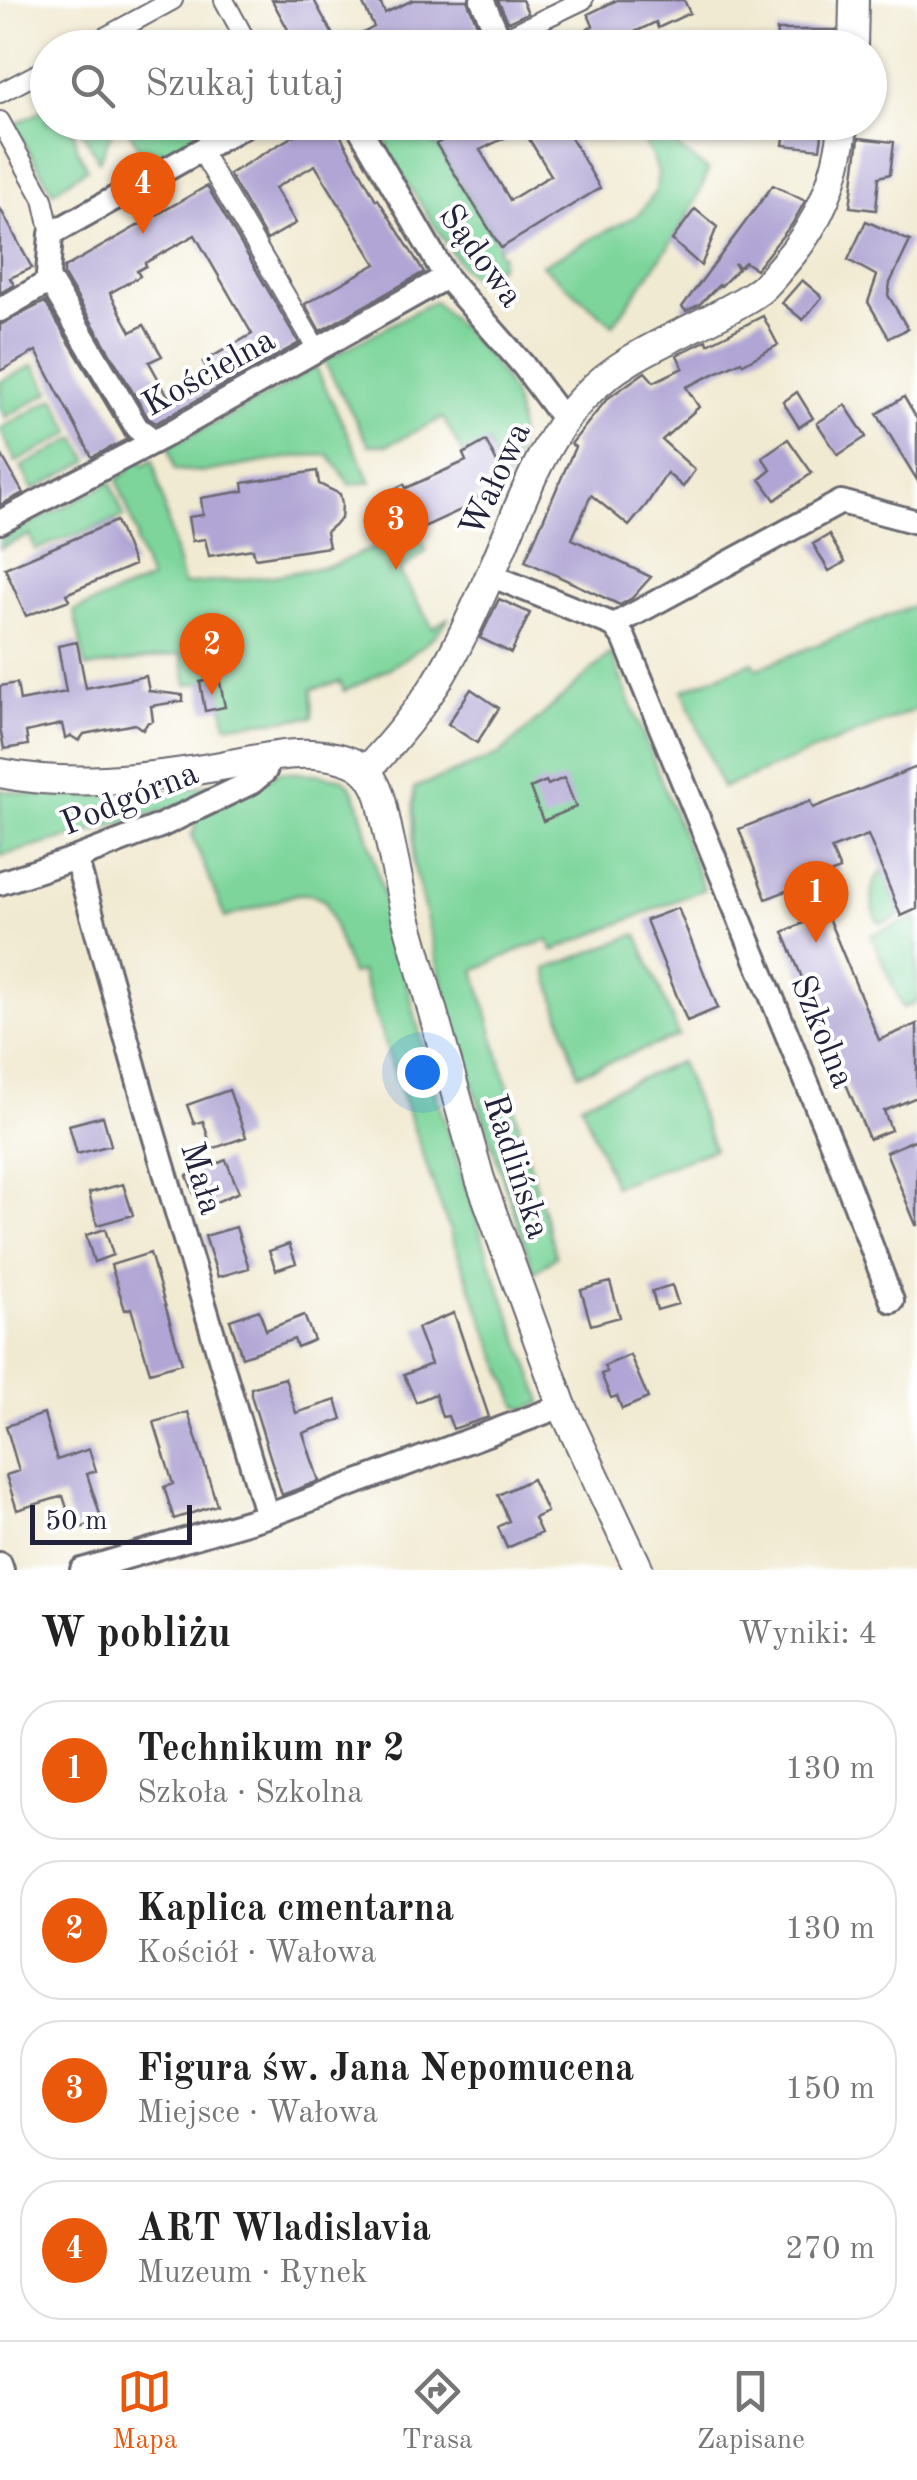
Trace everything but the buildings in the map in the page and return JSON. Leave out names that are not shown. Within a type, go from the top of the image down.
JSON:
[{"type":"street","points":[[118,30],[173,0]]},
{"type":"street","points":[[224,0],[240,30]]},
{"type":"street","points":[[482,0],[490,30]]},
{"type":"street","points":[[522,30],[584,0]]},
{"type":"street","points":[[853,30],[854,0]]},
{"type":"street","points":[[0,93],[30,77]]},
{"type":"street","points":[[0,121],[43,199],[51,234],[50,281],[138,428],[154,441]]},
{"type":"street","points":[[51,234],[219,140]]},
{"type":"street","name":"Sądowa","points":[[366,140],[446,278],[523,365],[564,420]]},
{"type":"street","name":"Wałowa","points":[[366,771],[410,720],[439,678],[564,420],[600,380],[649,348],[759,292],[820,216],[841,140]]},
{"type":"street","points":[[201,150],[318,350]]},
{"type":"street","name":"Kościelna","points":[[0,522],[446,278]]},
{"type":"street","points":[[0,310],[50,281]]},
{"type":"street","points":[[490,576],[614,625],[841,502],[917,522]]},
{"type":"street","name":"Szkolna","points":[[614,625],[624,638],[706,834],[892,1301]]},
{"type":"street","points":[[0,773],[42,780],[89,780],[211,768],[288,754],[337,758],[366,771]]},
{"type":"street","name":"Podgórna","points":[[0,883],[160,826],[252,782],[265,771],[271,756]]},
{"type":"street","name":"Radlińska","points":[[366,771],[377,788],[406,917],[480,1179],[562,1406],[639,1570]]},
{"type":"street","name":"Mała","points":[[76,858],[267,1516]]},
{"type":"street","points":[[82,1570],[267,1516],[562,1406]]},
{"type":"green space","points":[[30,117],[30,140],[75,140],[87,168],[53,192],[14,125]]},
{"type":"green space","points":[[87,140],[108,140],[99,161]]},
{"type":"green space","points":[[134,140],[200,141],[150,168]]},
{"type":"green space","points":[[386,140],[440,140],[432,144],[437,146],[499,244],[500,266],[475,280],[462,268],[388,153]]},
{"type":"green space","points":[[643,140],[674,140],[708,170],[679,230],[613,325],[542,265],[639,214],[656,191],[658,173]]},
{"type":"green space","points":[[434,301],[490,360],[515,402],[519,426],[517,452],[507,482],[487,442],[463,454],[443,418],[388,445],[369,445],[324,361]]},
{"type":"green space","points":[[34,365],[50,392],[5,417],[0,407],[0,382]]},
{"type":"green space","points":[[315,366],[371,482],[350,485],[329,455],[205,472],[175,470],[169,447],[289,384]]},
{"type":"green space","points":[[55,398],[72,433],[16,462],[0,429]]},
{"type":"green space","points":[[77,438],[89,461],[33,490],[21,467]]},
{"type":"green space","points":[[139,459],[144,465],[153,459],[183,585],[333,565],[416,530],[427,551],[399,571],[433,628],[449,617],[430,640],[372,678],[344,691],[340,682],[312,689],[313,717],[226,725],[219,678],[187,685],[181,654],[86,668],[74,611],[150,580],[117,479],[128,472],[130,463]]},
{"type":"green space","points":[[111,482],[124,517],[35,550],[30,535],[0,548],[0,540]]},
{"type":"green space","points":[[917,604],[917,709],[722,788],[683,690],[753,662],[757,669]]},
{"type":"green space","points":[[611,653],[704,889],[553,951],[548,940],[475,970],[556,1256],[534,1273],[449,1012],[413,862],[414,788],[499,755]]},
{"type":"green space","points":[[278,772],[344,779],[360,806],[436,1095],[493,1270],[541,1398],[541,1403],[526,1410],[516,1403],[474,1297],[361,972],[351,974],[325,901],[310,894],[297,894],[225,918],[192,836],[198,817]]},
{"type":"green space","points":[[243,779],[175,807],[0,856],[0,790],[45,795],[119,795]]},
{"type":"green space","points":[[883,871],[901,916],[881,923],[872,894],[874,882]]},
{"type":"green space","points":[[917,917],[917,1002],[903,1008],[871,935]]},
{"type":"green space","points":[[637,934],[679,1036],[578,1074],[546,969]]},
{"type":"green space","points":[[680,1062],[714,1149],[614,1186],[581,1103]]},
{"type":"place","name":"ART Wladislavia","points":[[143,234]]},
{"type":"place","name":"Figura św. Jana Nepomucena","points":[[396,570]]},
{"type":"place","name":"Kaplica cmentarna","points":[[212,695]]},
{"type":"place","name":"Technikum nr 2","points":[[816,943]]}]
